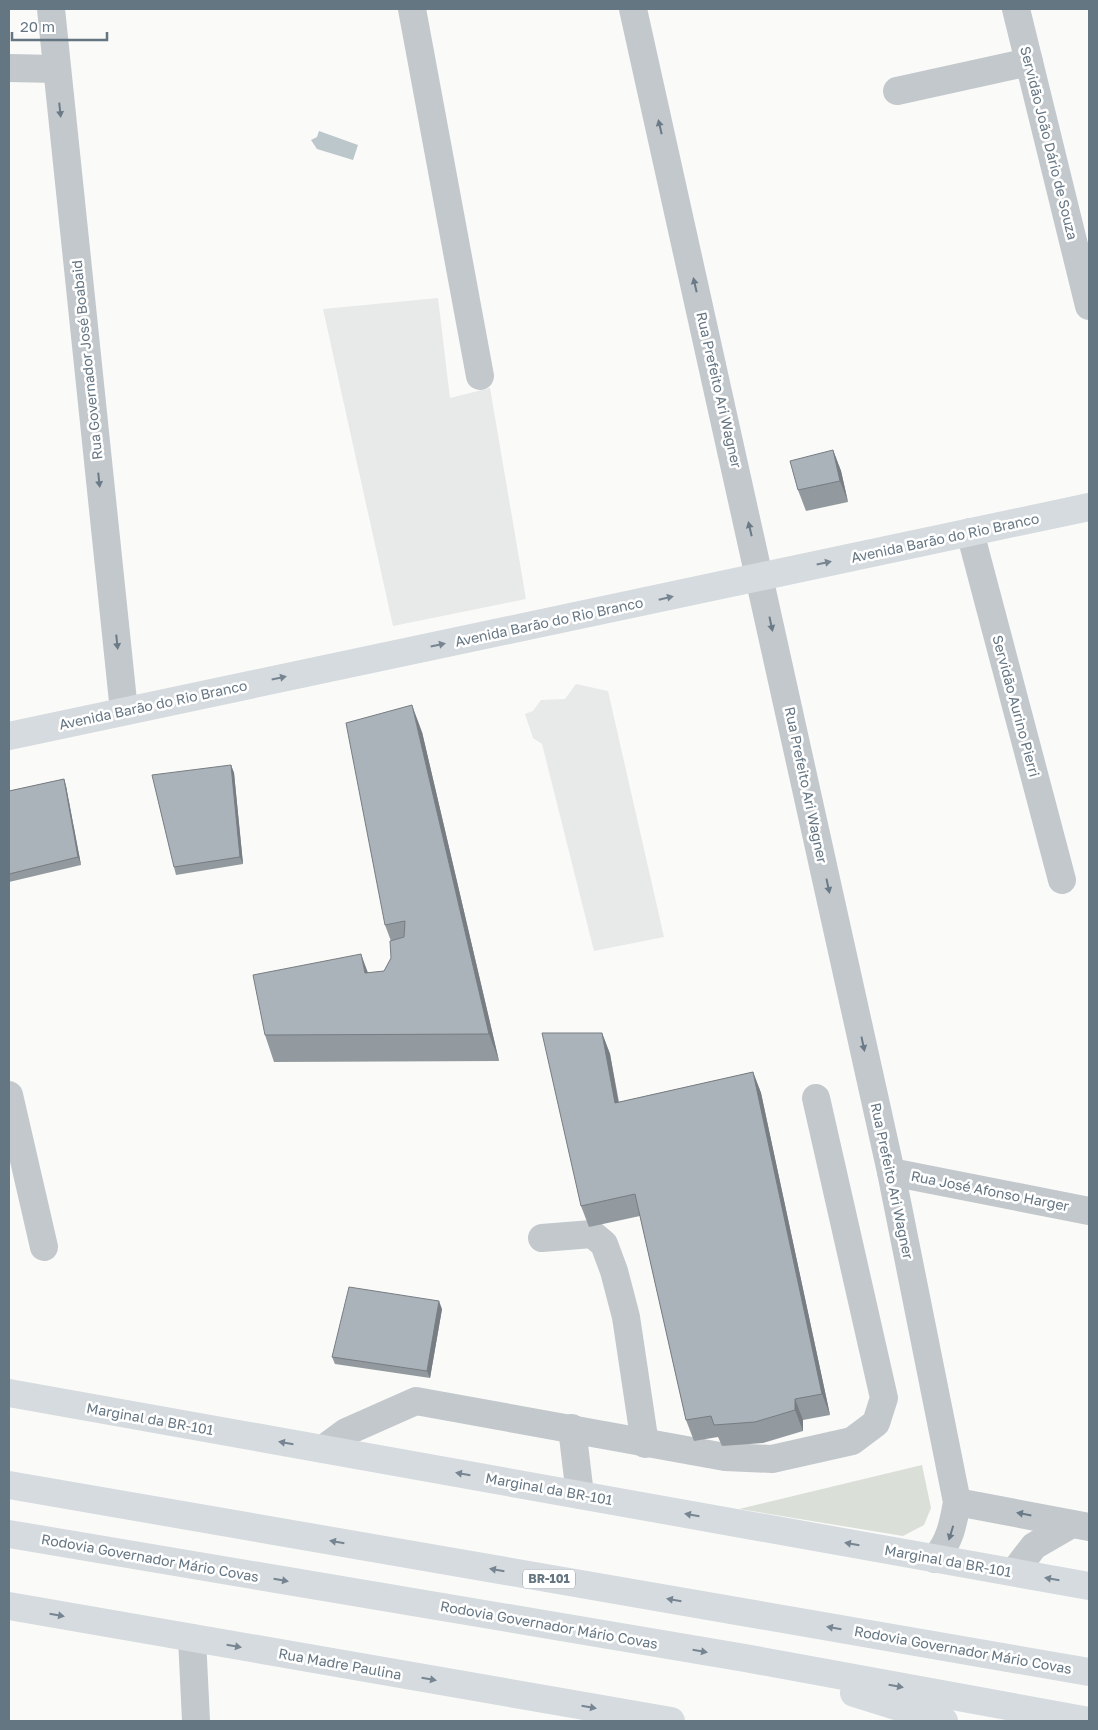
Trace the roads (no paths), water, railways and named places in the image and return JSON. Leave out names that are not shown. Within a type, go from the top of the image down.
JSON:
[{"type":"main road","name":"Avenida Barão do Rio Branco","points":[[9,736],[507,630],[606,611],[1089,507]]},
{"type":"main road","name":"Marginal da BR-101","points":[[9,1393],[1089,1586]]},
{"type":"main road","name":"Rodovia Governador Mário Covas","points":[[9,1486],[1089,1672]]},
{"type":"main road","name":"Rodovia Governador Mário Covas","points":[[9,1534],[745,1658],[1089,1720]]},
{"type":"main road","name":"Rua Madre Paulina","points":[[12,1608],[192,1638],[561,1711],[671,1721]]},
{"type":"main road","points":[[745,1658],[944,1721]]},
{"type":"street","name":"Rua Governador José Boabaid","points":[[51,9],[124,711]]},
{"type":"street","points":[[412,9],[480,376]]},
{"type":"street","name":"Rua Prefeito Ari Wagner","points":[[633,9],[891,1172],[957,1502],[953,1529],[947,1545],[935,1559]]},
{"type":"street","name":"Servidão João Dário de Souza","points":[[1016,9],[1089,306]]},
{"type":"street","points":[[897,91],[1029,62]]},
{"type":"street","points":[[9,68],[56,69]]},
{"type":"street","name":"Servidão Aurino Pierri","points":[[970,532],[1062,880]]},
{"type":"street","points":[[9,1095],[44,1247]]},
{"type":"street","points":[[323,1449],[346,1432],[416,1402],[572,1428],[645,1444],[725,1457],[772,1459],[852,1441],[876,1423],[884,1398],[816,1098]]},
{"type":"street","name":"Rua José Afonso Harger","points":[[891,1172],[1089,1211]]},
{"type":"street","points":[[542,1238],[592,1234],[604,1244],[614,1271],[626,1317],[645,1444]]},
{"type":"street","points":[[572,1428],[580,1495]]},
{"type":"street","points":[[957,1502],[1081,1525]]},
{"type":"street","points":[[1014,1572],[1034,1546],[1081,1525]]},
{"type":"street","points":[[192,1638],[196,1721]]}]
